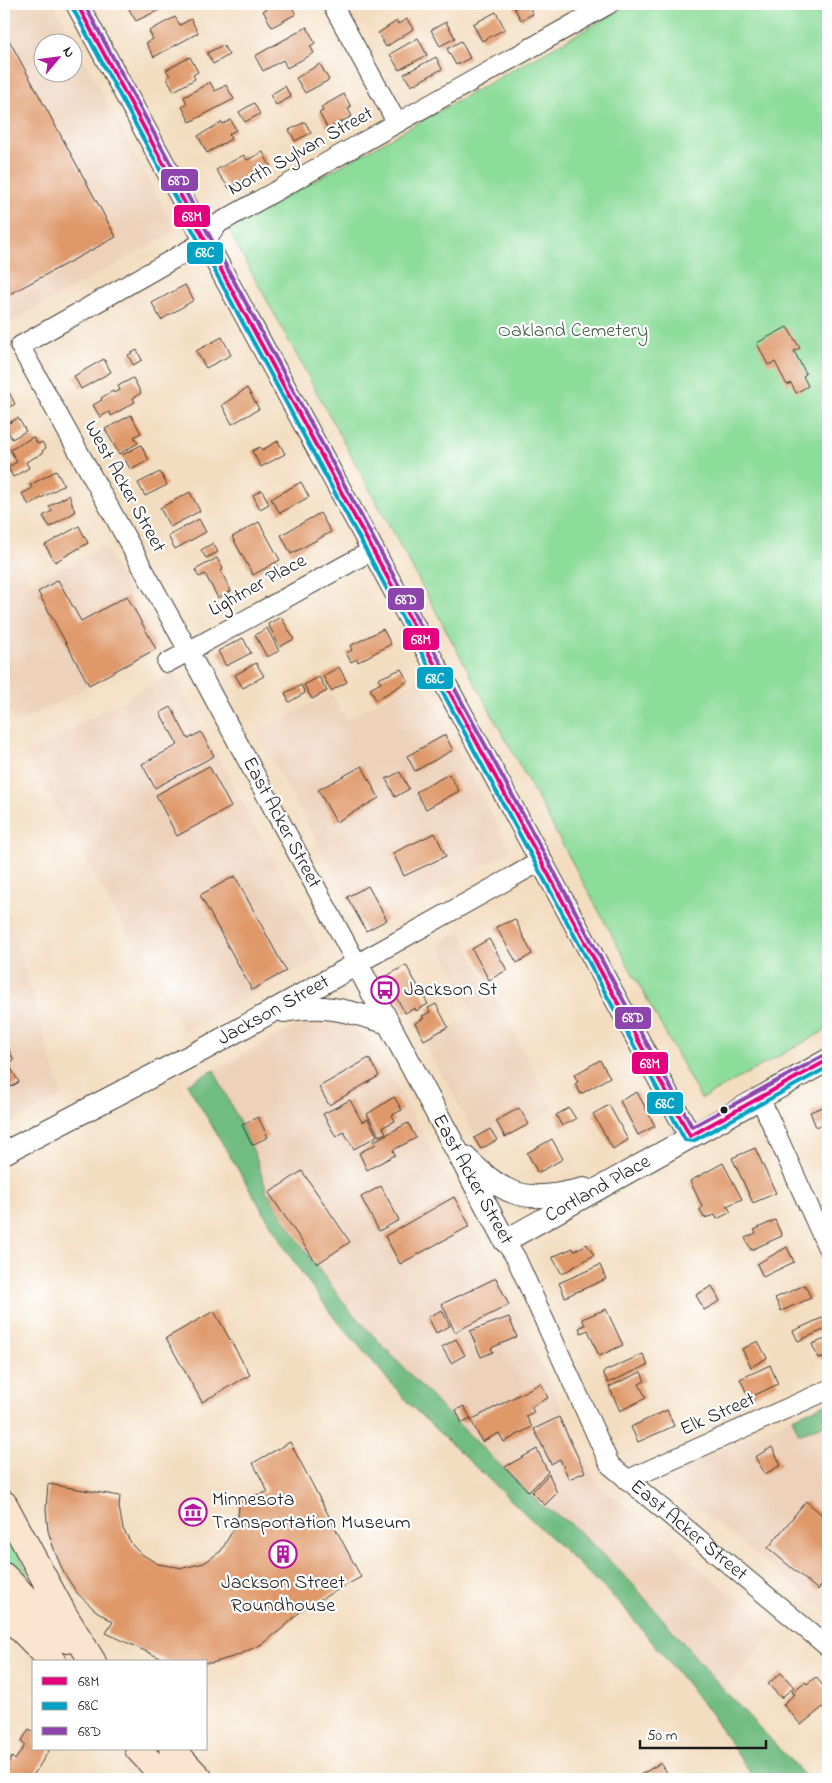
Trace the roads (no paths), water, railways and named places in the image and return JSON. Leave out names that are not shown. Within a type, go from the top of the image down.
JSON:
[{"type":"main road","points":[[4,1504],[63,1613],[93,1660]]},
{"type":"main road","points":[[4,1576],[87,1660]]},
{"type":"main road","points":[[4,1612],[51,1660]]},
{"type":"main road","points":[[139,1750],[166,1779]]},
{"type":"main road","points":[[173,1750],[200,1779]]},
{"type":"street","points":[[77,4],[690,1136],[828,1060]]},
{"type":"street","points":[[332,4],[397,124]]},
{"type":"street","name":"North Sylvan Street","points":[[20,346],[205,241],[219,223],[609,4]]},
{"type":"street","name":"West Acker Street","points":[[20,346],[188,650]]},
{"type":"street","name":"Lightner Place","points":[[167,663],[372,550]]},
{"type":"street","name":"East Acker Street","points":[[188,650],[357,964],[386,1022],[516,1258],[610,1465],[828,1647]]},
{"type":"street","name":"Jackson Street","points":[[4,1153],[208,1047],[541,861]]},
{"type":"street","points":[[266,1014],[317,1006],[340,1008],[386,1022]]},
{"type":"street","points":[[760,1098],[828,1249]]},
{"type":"street","name":"Cortland Place","points":[[505,1241],[690,1136]]},
{"type":"street","points":[[452,1144],[481,1173],[510,1192],[539,1198],[604,1184]]},
{"type":"street","name":"Elk Street","points":[[627,1480],[828,1390]]},
{"type":"place","name":"Jackson St","points":[[385,990]]},
{"type":"place","name":"Minnesota Transportation Museum","points":[[193,1512]]},
{"type":"place","name":"Jackson Street Roundhouse","points":[[283,1554]]},
{"type":"park label","name":"Oakland Cemetery","points":[[573,331]]}]
